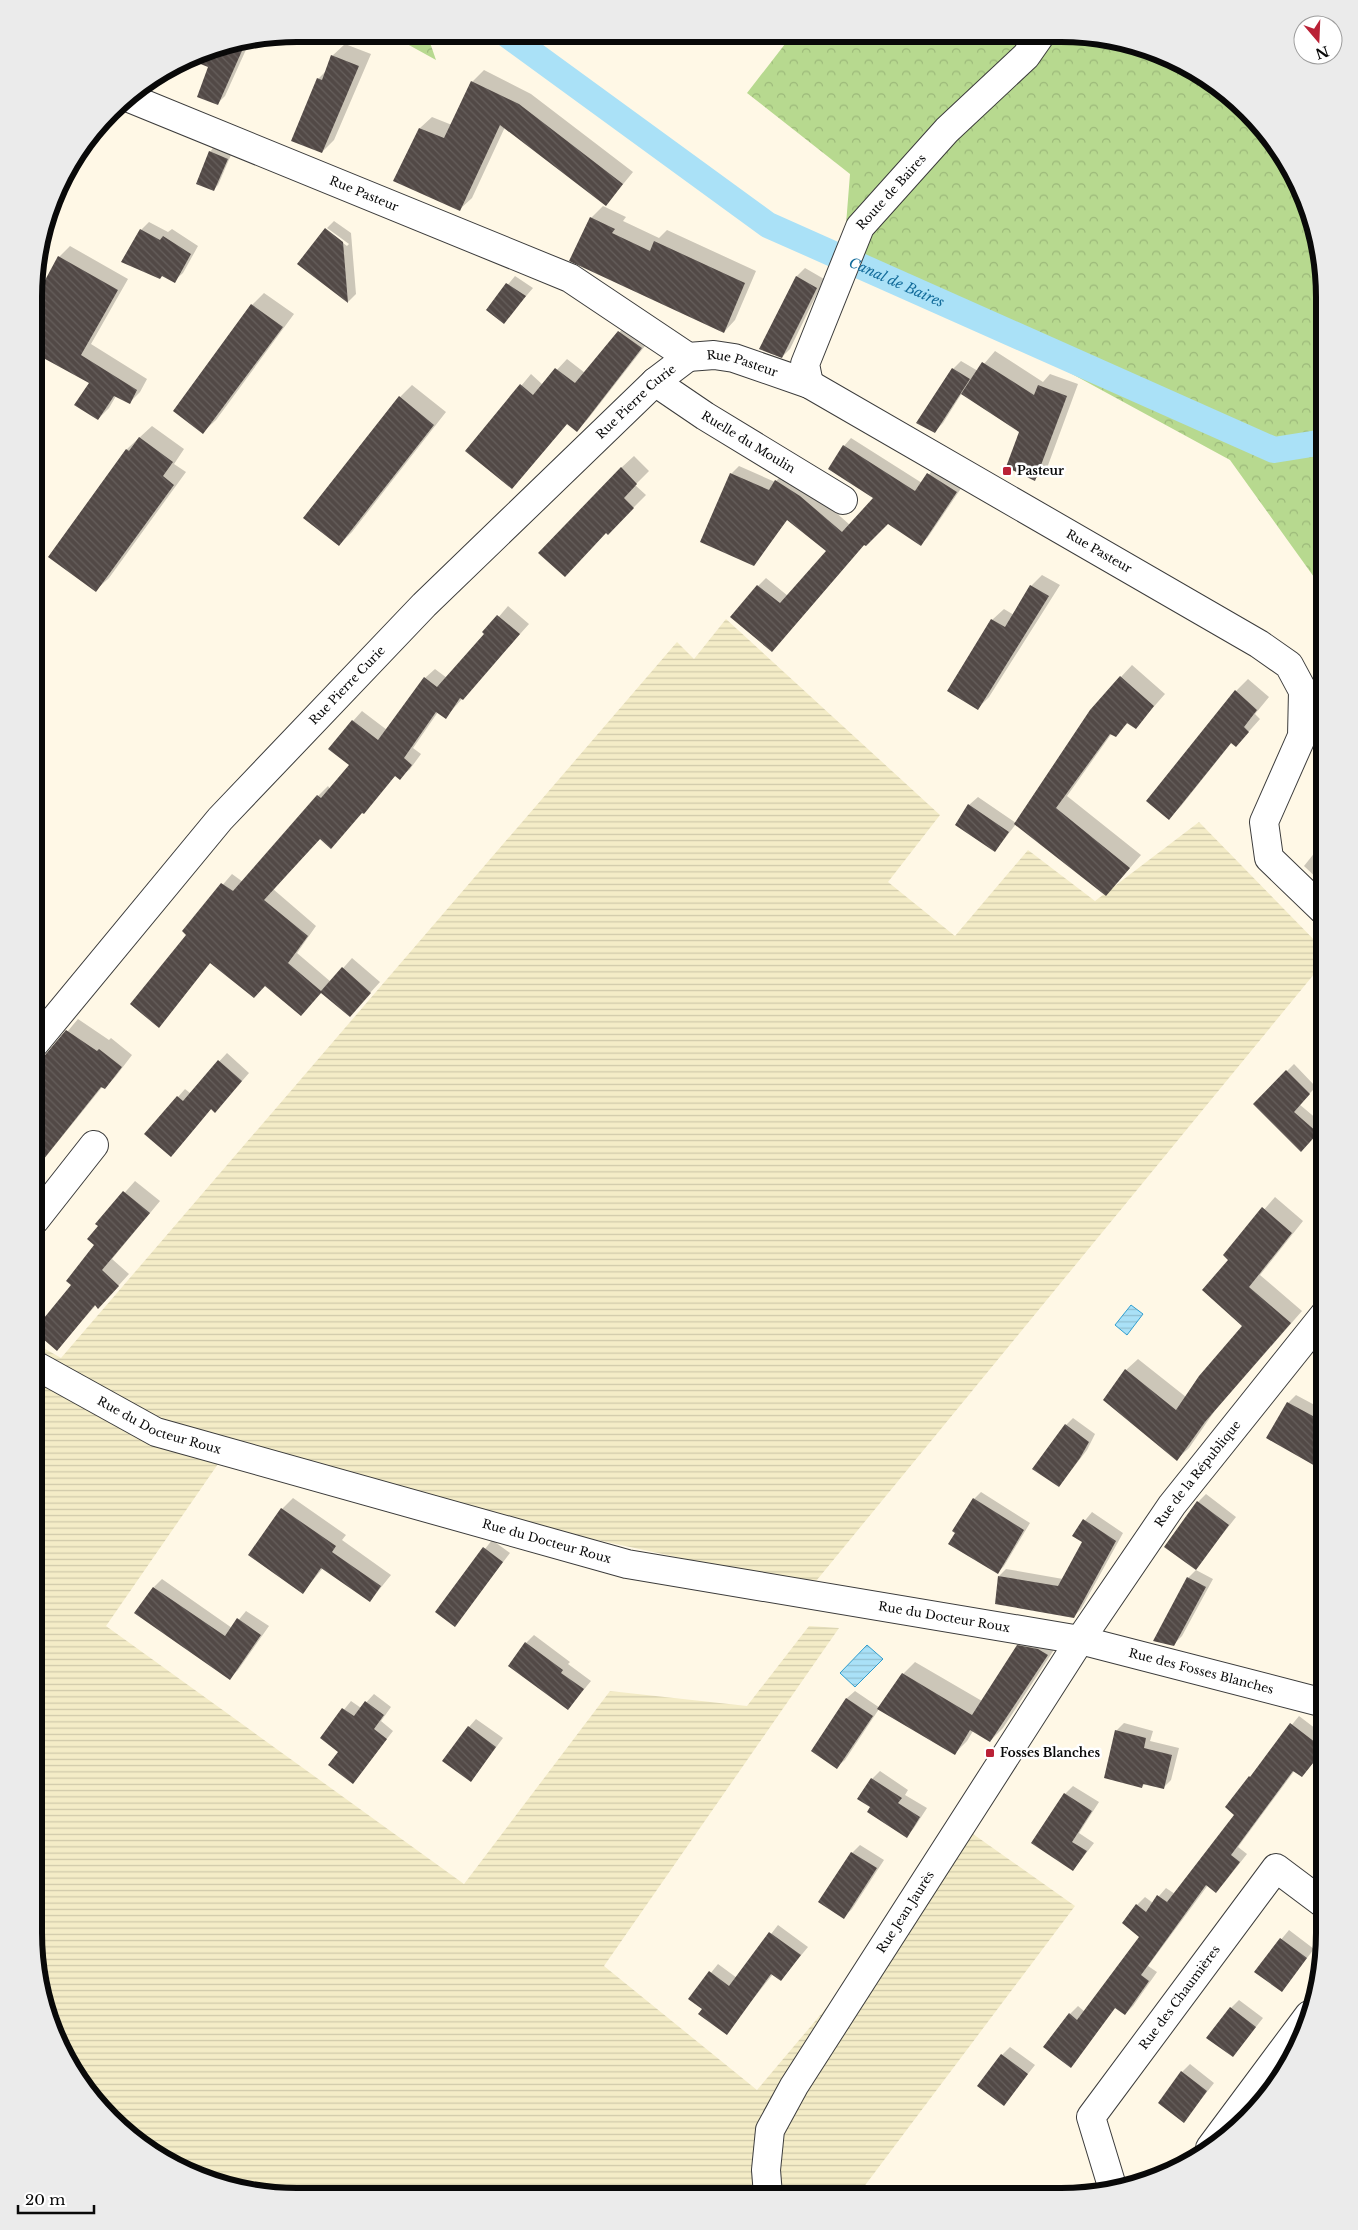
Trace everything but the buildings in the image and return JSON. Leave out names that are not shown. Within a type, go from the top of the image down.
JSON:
[{"type":"street","name":"Route de Baires","points":[[809,384],[805,364],[860,227],[947,130],[1026,56],[1036,42]]},
{"type":"street","name":"Rue Pasteur","points":[[136,100],[570,278],[688,357],[714,355],[734,358],[809,384],[1259,644],[1289,665],[1314,690]]},
{"type":"street","name":"Rue Pierre Curie","points":[[43,1032],[220,819],[424,605],[655,382],[688,357]]},
{"type":"street","name":"Ruelle du Moulin","points":[[655,382],[705,416],[843,500]]},
{"type":"street","points":[[1314,690],[1302,736],[1264,822],[1268,858],[1316,904]]},
{"type":"street","points":[[43,1210],[94,1145]]},
{"type":"street","name":"Rue de la République","points":[[1080,1640],[1172,1505],[1316,1325]]},
{"type":"street","name":"Rue du Docteur Roux","points":[[43,1370],[156,1432],[627,1564],[1080,1640]]},
{"type":"street","name":"Rue des Fosses Blanches","points":[[1080,1640],[1316,1701]]},
{"type":"street","name":"Rue Jean Jaurès","points":[[767,2188],[766,2170],[770,2130],[794,2086],[1080,1640]]},
{"type":"street","name":"Rue des Chaumières","points":[[1111,2183],[1091,2117],[1276,1868],[1316,1898]]},
{"type":"street","points":[[1226,2127],[1293,2036]]},
{"type":"shaded area","points":[[726,619],[940,815],[888,882],[955,936],[1028,850],[1095,901],[1199,822],[1316,942],[1316,972],[812,1586],[574,1535],[218,1464],[106,1626],[464,1884],[610,1691],[747,1706],[809,1626],[839,1628],[604,1966],[757,2090],[973,1834],[1075,1906],[863,2188],[297,2188],[247,2183],[231,2179],[184,2161],[156,2145],[117,2113],[95,2088],[69,2046],[56,2015],[47,1983],[43,1950],[43,1348],[61,1358],[677,642],[694,659]]},
{"type":"green space","points":[[403,42],[430,42],[436,60]]},
{"type":"green space","points":[[787,42],[1061,42],[1111,47],[1143,56],[1174,69],[1202,85],[1229,106],[1252,129],[1273,156],[1296,200],[1311,247],[1316,297],[1316,580],[1230,460],[844,250],[850,174],[747,93]]},
{"type":"water","points":[[1131,1305],[1143,1314],[1127,1335],[1115,1325]]},
{"type":"water","points":[[867,1645],[883,1659],[855,1687],[840,1673]]},
{"type":"waterway","name":"Canal de Baires","points":[[517,42],[768,225],[1274,450],[1316,443]]},
{"type":"place","name":"Pasteur","points":[[1007,471]]},
{"type":"place","name":"Fosses Blanches","points":[[990,1753]]}]
